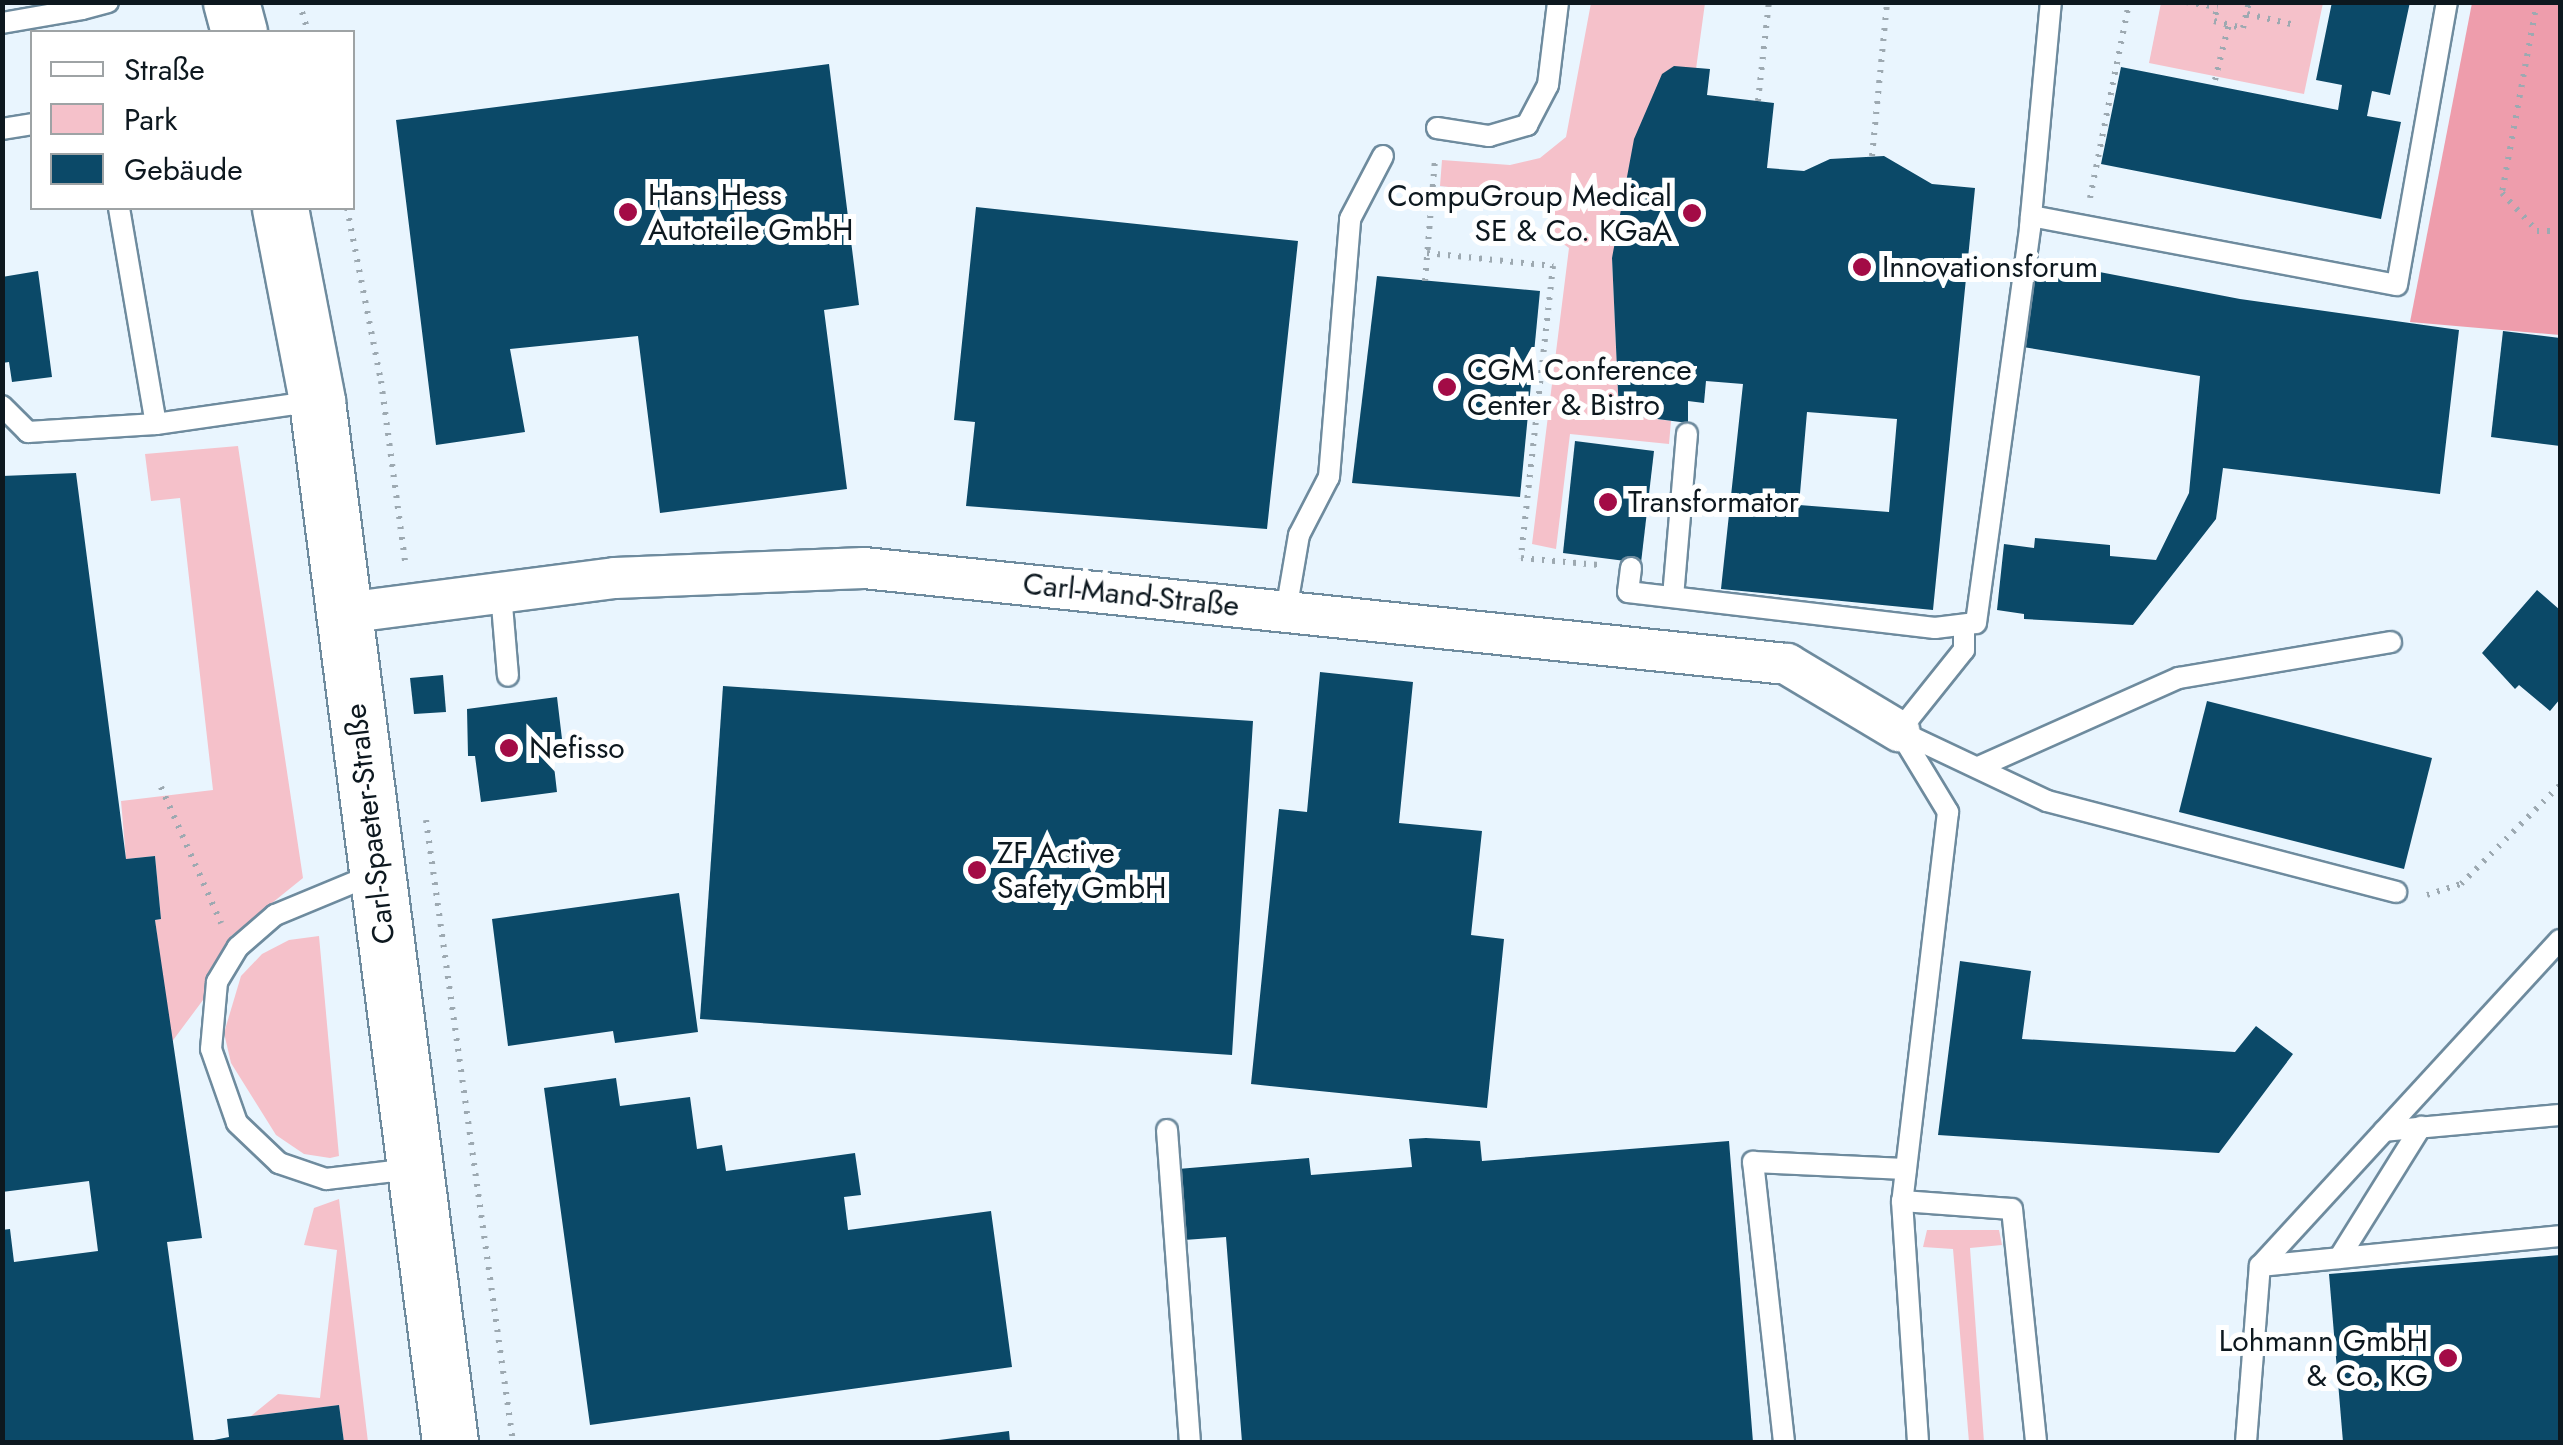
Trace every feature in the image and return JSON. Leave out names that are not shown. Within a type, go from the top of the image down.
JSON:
[{"type":"street","points":[[231,2],[238,30]]},
{"type":"street","name":"Carl-Spaeter-Straße","points":[[280,210],[317,401],[411,1168],[450,1442]]},
{"type":"street","name":"Carl-Mand-Straße","points":[[345,614],[616,578],[864,568],[1788,664],[1899,730]]},
{"type":"lane","points":[[2,24],[108,2]]},
{"type":"lane","points":[[1437,128],[1489,136],[1527,124],[1548,85],[1558,2]]},
{"type":"lane","points":[[1630,568],[1628,592],[1964,629],[1976,623],[2031,216],[2051,2]]},
{"type":"lane","points":[[2031,216],[2086,223],[2397,285],[2448,2]]},
{"type":"lane","points":[[2,129],[30,124]]},
{"type":"lane","points":[[1286,612],[1299,535],[1329,477],[1350,219],[1383,156]]},
{"type":"lane","points":[[119,210],[156,424]]},
{"type":"lane","points":[[2,406],[28,432],[156,424],[317,401]]},
{"type":"lane","points":[[1673,597],[1687,434]]},
{"type":"lane","points":[[502,593],[508,676]]},
{"type":"lane","points":[[1899,730],[1964,650],[1964,629]]},
{"type":"lane","points":[[1981,766],[2179,678],[2392,642]]},
{"type":"lane","points":[[1899,730],[1981,766],[2047,801],[2396,892]]},
{"type":"lane","points":[[1899,730],[1948,812],[1902,1201],[1918,1442]]},
{"type":"lane","points":[[376,874],[275,915],[238,947],[217,982],[210,1014],[221,1090],[237,1123],[260,1150],[299,1174],[340,1178],[411,1168]]},
{"type":"lane","points":[[2246,1442],[2260,1266],[2560,940]]},
{"type":"lane","points":[[2384,1131],[2560,1115]]},
{"type":"lane","points":[[2339,1258],[2421,1127]]},
{"type":"lane","points":[[1167,1130],[1190,1442]]},
{"type":"lane","points":[[1784,1442],[1753,1162],[1906,1169]]},
{"type":"lane","points":[[1902,1201],[2012,1210],[2036,1442]]},
{"type":"lane","points":[[2260,1266],[2560,1236]]},
{"type":"path","points":[[300,2],[307,30]]},
{"type":"path","points":[[1758,101],[1768,2]]},
{"type":"path","points":[[1872,156],[1888,2]]},
{"type":"path","points":[[2086,223],[2129,2]]},
{"type":"path","points":[[2186,2],[2218,5],[2214,21],[2243,28],[2249,2]]},
{"type":"path","points":[[2537,2],[2502,194],[2537,231],[2560,231]]},
{"type":"path","points":[[2247,14],[2295,26]]},
{"type":"path","points":[[2215,80],[2228,24]]},
{"type":"path","points":[[1425,281],[1437,128]]},
{"type":"path","points":[[347,210],[380,381],[411,604]]},
{"type":"path","points":[[1427,253],[1553,266],[1521,558],[1630,568]]},
{"type":"path","points":[[2396,892],[2431,895],[2461,884],[2560,785]]},
{"type":"path","points":[[162,787],[214,910],[238,947]]},
{"type":"path","points":[[424,805],[513,1442]]},
{"type":"green space","points":[[1591,3],[1705,3],[1696,69],[1612,258],[1619,414],[1671,421],[1669,444],[1570,434],[1556,549],[1532,544],[1569,248],[1550,234],[1553,199],[1440,186],[1442,160],[1510,165],[1540,158],[1566,137]]},
{"type":"green space","points":[[2161,3],[2323,3],[2304,94],[2149,63]]},
{"type":"green space","points":[[238,446],[303,878],[230,937],[203,1000],[171,1043],[155,920],[161,919],[155,856],[126,859],[121,801],[213,790],[180,498],[151,501],[145,454]]},
{"type":"green space","points":[[319,936],[339,1156],[330,1158],[304,1154],[276,1135],[231,1063],[224,1033],[241,976],[262,954],[289,940]]},
{"type":"green space","points":[[339,1199],[368,1442],[344,1442],[339,1405],[251,1416],[278,1394],[320,1398],[337,1250],[304,1245],[314,1208]]},
{"type":"green space","points":[[1927,1230],[1999,1230],[2002,1245],[1970,1248],[1984,1442],[1969,1442],[1953,1249],[1923,1247]]},
{"type":"shaded area","points":[[2472,3],[2560,3],[2560,335],[2410,322]]},
{"type":"building","points":[[2332,2],[2410,2],[2390,95],[2372,91],[2367,116],[2401,122],[2381,219],[2101,164],[2121,67],[2338,110],[2342,85],[2316,80]]},
{"type":"building","name":"Hans Hess Autoteile GmbH","points":[[829,64],[859,305],[824,310],[847,489],[660,513],[638,336],[510,349],[525,432],[436,445],[396,120]]},
{"type":"building","points":[[1674,66],[1710,69],[1707,95],[1774,103],[1767,168],[1804,171],[1830,159],[1884,156],[1932,184],[1975,188],[1933,610],[1721,589],[1743,384],[1706,381],[1704,403],[1688,401],[1688,423],[1619,414],[1612,258],[1634,139],[1662,74]],"holes":[[[1807,412],[1897,419],[1889,512],[1799,505]]]},
{"type":"building","points":[[976,207],[1298,241],[1267,529],[966,506],[975,422],[954,420]]},
{"type":"building","points":[[2037,260],[2240,299],[2459,330],[2440,494],[2223,468],[2216,519],[2133,625],[2024,619],[2024,614],[1997,610],[2004,544],[2034,548],[2035,538],[2110,545],[2110,556],[2156,560],[2189,493],[2200,376],[2023,347]]},
{"type":"building","points":[[38,271],[52,377],[12,382],[9,362],[2,363],[2,277]]},
{"type":"building","name":"CGM Conference Center & Bistro","points":[[1377,276],[1540,291],[1520,497],[1352,483]]},
{"type":"building","points":[[2503,331],[2560,338],[2560,446],[2491,437]]},
{"type":"building","name":"Transformator","points":[[1575,441],[1654,451],[1641,563],[1563,553]]},
{"type":"building","points":[[76,473],[126,859],[155,856],[161,919],[155,920],[202,1238],[167,1242],[194,1442],[2,1442],[2,1230],[10,1229],[14,1262],[98,1251],[89,1181],[2,1192],[2,476]]},
{"type":"building","points":[[2537,590],[2560,610],[2560,699],[2550,711],[2519,685],[2515,689],[2482,653]]},
{"type":"building","points":[[1320,672],[1413,682],[1399,823],[1482,831],[1471,935],[1504,939],[1487,1108],[1251,1084],[1279,809],[1307,812]]},
{"type":"building","points":[[443,675],[446,712],[414,714],[410,678]]},
{"type":"building","name":"ZF Active Safety GmbH","points":[[723,686],[1253,721],[1232,1055],[700,1019]]},
{"type":"building","name":"Nefisso","points":[[557,697],[562,739],[551,740],[557,792],[481,802],[475,756],[468,756],[467,709]]},
{"type":"building","points":[[2207,701],[2432,758],[2404,869],[2179,812]]},
{"type":"building","points":[[679,893],[698,1032],[615,1043],[613,1031],[508,1046],[492,919]]},
{"type":"building","points":[[1960,961],[2031,971],[2022,1039],[2235,1052],[2256,1026],[2293,1054],[2219,1153],[1938,1135]]},
{"type":"building","points":[[616,1078],[620,1106],[690,1097],[697,1149],[722,1145],[726,1171],[855,1153],[861,1195],[844,1197],[848,1230],[991,1211],[1012,1367],[590,1425],[544,1088]]},
{"type":"building","points":[[1409,1139],[1480,1141],[1482,1161],[1729,1141],[1753,1442],[1242,1442],[1226,1237],[1184,1240],[1178,1169],[1309,1158],[1311,1175],[1412,1167]]},
{"type":"building","name":"Lohmann GmbH & Co. KG","points":[[2560,1255],[2560,1442],[2343,1442],[2329,1274]]},
{"type":"building","points":[[339,1405],[344,1442],[204,1442],[229,1437],[227,1419]]},
{"type":"building","points":[[1009,1431],[1010,1442],[939,1442],[939,1440]]},
{"type":"place","name":"Hans Hess Autoteile GmbH","points":[[628,212]]},
{"type":"place","name":"CompuGroup Medical SE & Co. KGaA","points":[[1692,213]]},
{"type":"place","name":"Innovationsforum","points":[[1862,267]]},
{"type":"place","name":"CGM Conference Center & Bistro","points":[[1447,387]]},
{"type":"place","name":"Transformator","points":[[1608,502]]},
{"type":"place","name":"Nefisso","points":[[509,748]]},
{"type":"place","name":"ZF Active Safety GmbH","points":[[977,870]]},
{"type":"place","name":"Lohmann GmbH & Co. KG","points":[[2448,1358]]}]
